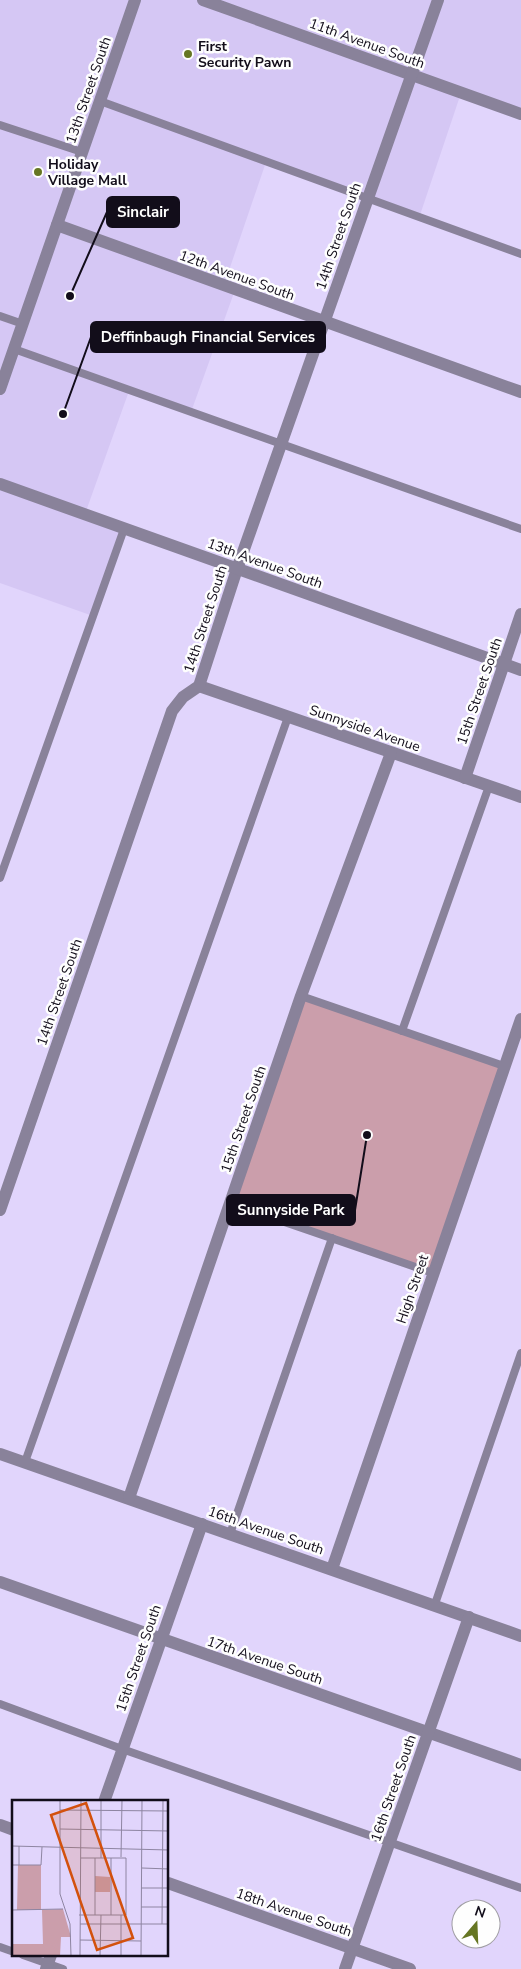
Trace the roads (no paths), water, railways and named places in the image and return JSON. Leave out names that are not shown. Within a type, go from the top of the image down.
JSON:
[{"type":"street","name":"13th Street South","points":[[0,389],[136,0]]},
{"type":"street","name":"11th Avenue South","points":[[203,0],[521,114]]},
{"type":"street","name":"14th Street South","points":[[0,1210],[172,711],[183,697],[199,686],[237,569],[438,0]]},
{"type":"street","name":"12th Avenue South","points":[[57,225],[521,392]]},
{"type":"street","name":"13th Avenue South","points":[[0,484],[521,670]]},
{"type":"street","name":"15th Street South","points":[[465,778],[521,614]]},
{"type":"street","name":"Sunnyside Avenue","points":[[199,686],[521,797]]},
{"type":"street","name":"15th Street South","points":[[129,1498],[301,996],[391,753]]},
{"type":"street","name":"High Street","points":[[332,1569],[432,1273],[521,1019]]},
{"type":"street","name":"16th Avenue South","points":[[0,1454],[435,1604],[521,1636]]},
{"type":"street","name":"15th Street South","points":[[105,1800],[202,1524]]},
{"type":"street","name":"17th Avenue South","points":[[0,1582],[160,1640],[521,1765]]},
{"type":"street","name":"16th Street South","points":[[345,1969],[469,1617]]},
{"type":"street","points":[[0,1825],[12,1829]]},
{"type":"street","name":"18th Avenue South","points":[[169,1884],[410,1969]]},
{"type":"lane","points":[[100,101],[521,254]]},
{"type":"lane","points":[[0,125],[82,152]]},
{"type":"lane","points":[[0,316],[23,324]]},
{"type":"lane","points":[[14,349],[521,529]]},
{"type":"lane","points":[[0,878],[124,529]]},
{"type":"lane","points":[[25,1462],[288,716]]},
{"type":"lane","points":[[402,1031],[489,786]]},
{"type":"lane","points":[[301,996],[504,1066]]},
{"type":"lane","points":[[230,1203],[432,1273]]},
{"type":"lane","points":[[230,1534],[332,1238]]},
{"type":"lane","points":[[435,1604],[521,1354]]},
{"type":"lane","points":[[0,1704],[122,1749],[521,1888]]},
{"type":"lane","points":[[0,1947],[12,1951]]},
{"type":"lane","points":[[26,1956],[63,1969]]},
{"type":"place","name":"First Security Pawn","points":[[188,54]]},
{"type":"place","name":"Holiday Village Mall","points":[[38,172]]},
{"type":"place","name":"Sinclair","points":[[70,296]]},
{"type":"place","name":"Deffinbaugh Financial Services","points":[[63,414]]},
{"type":"place","name":"Sunnyside Park","points":[[367,1135]]}]
